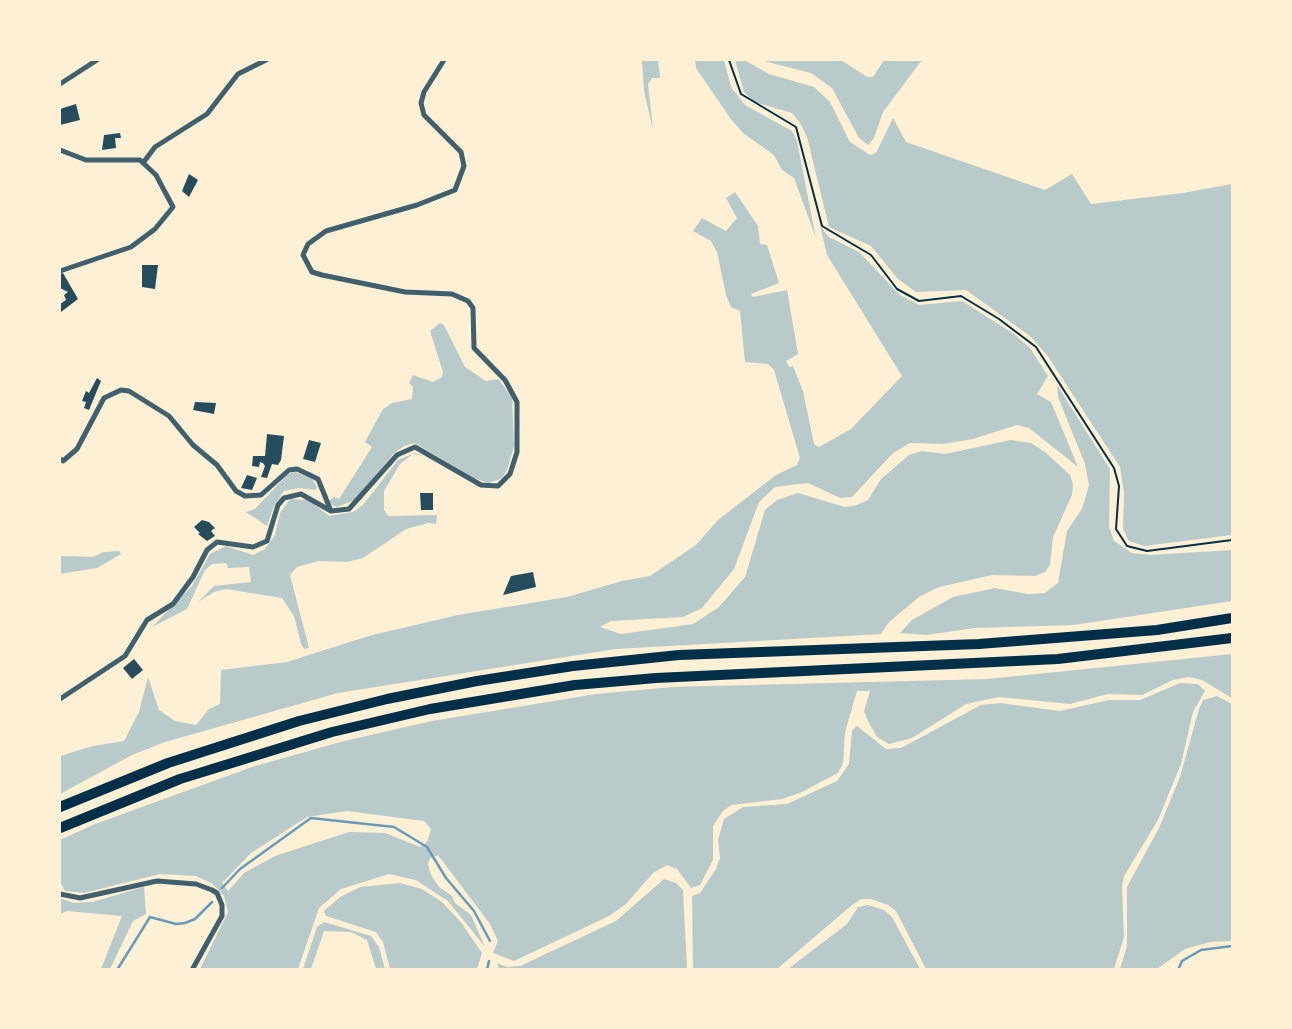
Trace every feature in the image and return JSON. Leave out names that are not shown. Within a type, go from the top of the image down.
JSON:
[{"type":"highway","points":[[60,807],[168,763],[299,721],[387,699],[477,681],[573,666],[679,655],[979,644],[1157,630],[1233,618]]},
{"type":"highway","points":[[60,828],[180,779],[332,732],[443,707],[575,685],[656,678],[1058,659],[1233,638]]},
{"type":"street","points":[[60,84],[97,60]]},
{"type":"street","points":[[143,163],[155,147],[207,114],[238,74],[266,60]]},
{"type":"street","points":[[60,689],[62,698],[125,656],[147,620],[173,604],[193,577],[207,550],[216,542],[261,546],[270,534],[278,505],[295,493],[310,496],[331,511],[341,512],[356,504],[397,455],[407,448],[415,447],[446,467],[489,487],[505,481],[514,467],[518,437],[517,402],[505,380],[474,348],[473,308],[468,301],[452,294],[405,292],[322,275],[312,272],[303,255],[308,244],[326,231],[417,205],[455,190],[464,166],[461,152],[424,115],[421,103],[424,92],[444,60]]},
{"type":"street","points":[[60,150],[86,160],[141,160],[156,175],[173,207],[155,229],[131,247],[60,271]]},
{"type":"street","points":[[60,459],[63,461],[77,449],[104,398],[121,390],[129,391],[169,416],[193,445],[217,466],[236,491],[245,496],[261,495],[289,470],[298,469],[318,479],[331,511]]},
{"type":"street","points":[[60,894],[80,898],[157,881],[196,884],[212,890],[217,893],[222,905],[222,916],[192,970]]},
{"type":"path","points":[[729,60],[741,94],[796,127],[822,226],[871,255],[897,289],[919,301],[961,296],[999,318],[1037,347],[1114,468],[1119,486],[1116,529],[1127,546],[1147,551],[1233,540]]},
{"type":"shaded area","points":[[642,60],[658,60],[660,78],[652,78],[648,84],[653,130],[644,91]]},
{"type":"shaded area","points":[[695,60],[724,60],[731,87],[745,105],[792,131],[797,141],[816,238],[794,178],[782,170],[774,155],[743,133],[730,118],[696,68]]},
{"type":"shaded area","points":[[735,60],[744,60],[769,74],[814,87],[830,102],[850,142],[870,155],[876,153],[893,118],[906,142],[1045,190],[1072,174],[1091,204],[1232,184],[1232,535],[1144,546],[1129,541],[1123,529],[1124,492],[1120,467],[1047,355],[1030,336],[966,290],[916,292],[898,279],[871,246],[829,227],[807,137],[800,123],[792,113],[754,102],[744,92]]},
{"type":"shaded area","points":[[760,60],[841,60],[867,77],[873,77],[884,60],[922,60],[883,112],[874,138],[868,145],[859,138],[832,88],[811,73]]},
{"type":"shaded area","points":[[735,192],[758,226],[760,244],[767,245],[779,283],[751,294],[753,297],[787,290],[798,354],[786,361],[789,367],[793,366],[803,391],[814,444],[819,447],[851,429],[902,376],[827,255],[820,226],[829,237],[859,252],[900,295],[919,305],[962,301],[1014,334],[1030,348],[1048,376],[1037,394],[1051,402],[1078,467],[1029,428],[1017,425],[973,439],[943,444],[910,443],[893,453],[852,497],[840,498],[808,483],[775,487],[759,502],[734,569],[702,608],[683,617],[611,621],[600,627],[621,634],[693,624],[719,607],[745,577],[765,510],[777,500],[798,493],[845,507],[857,505],[868,500],[881,479],[909,455],[922,451],[945,454],[1011,440],[1031,443],[1045,452],[1070,475],[1073,484],[1072,495],[1053,537],[1050,565],[1045,572],[1035,576],[992,575],[939,587],[919,597],[889,622],[881,634],[616,649],[338,693],[165,742],[132,755],[60,794],[60,756],[93,746],[124,741],[139,712],[148,677],[159,710],[175,721],[196,725],[209,709],[220,704],[221,670],[287,662],[372,635],[458,615],[567,597],[650,576],[696,545],[718,520],[776,475],[797,465],[800,458],[774,370],[768,364],[745,362],[740,311],[731,307],[726,295],[717,252],[711,241],[693,231],[702,218],[726,231],[737,218],[726,198]]},
{"type":"shaded area","points":[[440,323],[444,325],[465,367],[486,381],[498,379],[512,397],[514,446],[507,470],[502,478],[489,483],[474,478],[415,443],[404,446],[393,454],[355,500],[337,507],[332,505],[329,501],[334,497],[339,499],[372,447],[365,442],[383,409],[392,403],[412,399],[413,387],[409,383],[413,375],[433,382],[442,377],[443,372],[430,331]]},
{"type":"shaded area","points":[[1057,385],[1110,469],[1109,527],[1114,541],[1132,553],[1150,555],[1232,550],[1232,601],[1074,625],[975,628],[926,635],[900,633],[912,620],[953,597],[995,588],[1027,594],[1045,593],[1058,583],[1067,531],[1082,509],[1089,485],[1085,464],[1058,397]]},
{"type":"shaded area","points":[[415,453],[425,456],[413,454],[400,464],[384,491],[384,510],[388,516],[437,515],[436,524],[428,523],[406,529],[363,558],[347,562],[319,561],[297,567],[290,575],[309,648],[304,649],[301,644],[294,616],[282,598],[226,589],[214,592],[198,602],[214,586],[251,582],[249,567],[228,568],[226,563],[212,564],[205,570],[187,609],[152,627],[192,586],[210,554],[226,546],[253,555],[265,549],[275,535],[280,513],[290,499],[309,500],[329,516],[353,512],[363,505],[398,460]]},
{"type":"shaded area","points":[[295,472],[312,479],[317,487],[315,490],[299,488],[284,491],[274,506],[267,526],[246,512],[255,509],[288,474]]},
{"type":"shaded area","points":[[119,551],[121,554],[97,568],[60,574],[60,556],[93,557],[103,552]]},
{"type":"shaded area","points":[[1232,654],[1232,698],[1202,680],[1189,677],[1173,680],[1142,695],[1108,694],[1070,704],[999,697],[966,704],[912,738],[889,744],[877,737],[864,711],[870,691],[857,691],[845,732],[843,763],[838,773],[800,793],[782,799],[731,805],[723,811],[713,826],[713,860],[700,885],[691,888],[677,869],[667,865],[653,873],[626,904],[609,916],[514,961],[493,953],[498,941],[490,924],[438,855],[430,858],[428,864],[431,875],[439,887],[452,896],[455,903],[471,915],[485,947],[448,901],[416,880],[389,874],[341,889],[319,908],[298,969],[200,969],[228,912],[224,896],[213,884],[196,876],[160,874],[84,893],[65,891],[60,882],[60,840],[95,824],[252,767],[344,741],[432,721],[596,694],[672,687],[988,679]],"holes":[[[347,811],[424,821],[431,829],[427,842],[420,847],[385,833],[349,832],[275,856],[244,873],[228,891],[222,883],[251,853],[307,817]]]},
{"type":"shaded area","points":[[1180,683],[1198,684],[1205,691],[1193,712],[1181,764],[1158,820],[1124,876],[1124,937],[1114,969],[926,969],[896,911],[871,899],[861,899],[777,969],[693,969],[692,896],[700,893],[716,869],[720,858],[718,840],[724,819],[743,807],[787,804],[837,781],[849,764],[852,730],[857,726],[886,749],[901,748],[981,705],[1000,703],[1060,711],[1109,700],[1140,700]]},
{"type":"shaded area","points":[[1217,696],[1232,704],[1232,941],[1210,942],[1185,949],[1157,969],[1120,969],[1127,946],[1127,887],[1159,828],[1180,777],[1203,700]]},
{"type":"shaded area","points":[[664,879],[676,883],[683,890],[687,969],[499,969],[497,963],[507,967],[520,966],[616,921]]},
{"type":"shaded area","points":[[400,883],[422,889],[442,902],[460,921],[482,953],[477,969],[390,969],[383,942],[376,932],[326,916],[324,911],[340,897],[360,887]]},
{"type":"shaded area","points":[[144,887],[146,914],[133,921],[110,969],[101,969],[122,916],[67,911],[60,914],[60,898],[74,903],[92,902]]},
{"type":"shaded area","points":[[868,905],[884,910],[892,917],[920,969],[788,969],[847,924],[858,907]]},
{"type":"shaded area","points":[[324,922],[371,936],[379,947],[385,969],[376,969],[367,940],[351,932],[324,931],[311,969],[303,969],[317,927]]},
{"type":"building","points":[[76,104],[80,120],[60,125],[60,109]]},
{"type":"building","points":[[120,133],[121,138],[115,138],[116,148],[102,150],[104,135]]},
{"type":"building","points":[[189,174],[198,180],[189,197],[182,191]]},
{"type":"building","points":[[142,265],[158,265],[155,289],[142,287]]},
{"type":"building","points":[[63,273],[78,299],[61,312],[60,304],[66,300],[64,295],[68,292],[60,288],[60,274]]},
{"type":"building","points":[[97,378],[101,381],[89,410],[84,408],[86,402],[82,401],[86,391],[89,393]]},
{"type":"building","points":[[195,402],[216,403],[214,414],[193,410]]},
{"type":"building","points":[[267,434],[284,436],[281,460],[278,465],[272,464],[267,478],[261,477],[265,466],[263,463],[260,462],[259,467],[252,466],[253,456],[265,456]]},
{"type":"building","points":[[309,440],[321,443],[315,462],[303,459]]},
{"type":"building","points":[[247,475],[257,478],[252,490],[241,488]]},
{"type":"building","points":[[420,493],[433,493],[433,510],[421,510]]},
{"type":"building","points":[[202,520],[215,528],[211,531],[215,536],[207,541],[194,527]]},
{"type":"building","points":[[533,572],[536,587],[503,595],[511,576]]},
{"type":"building","points":[[134,659],[143,670],[132,679],[123,668]]},
{"type":"waterway","points":[[222,888],[240,869],[311,818],[394,827],[427,847],[446,878],[474,911],[490,941]]},
{"type":"waterway","points":[[117,970],[150,917],[176,924],[185,923],[195,919],[212,902]]},
{"type":"waterway","points":[[1178,970],[1182,961],[1201,950],[1232,946]]},
{"type":"waterway","points":[[487,970],[489,961]]}]
